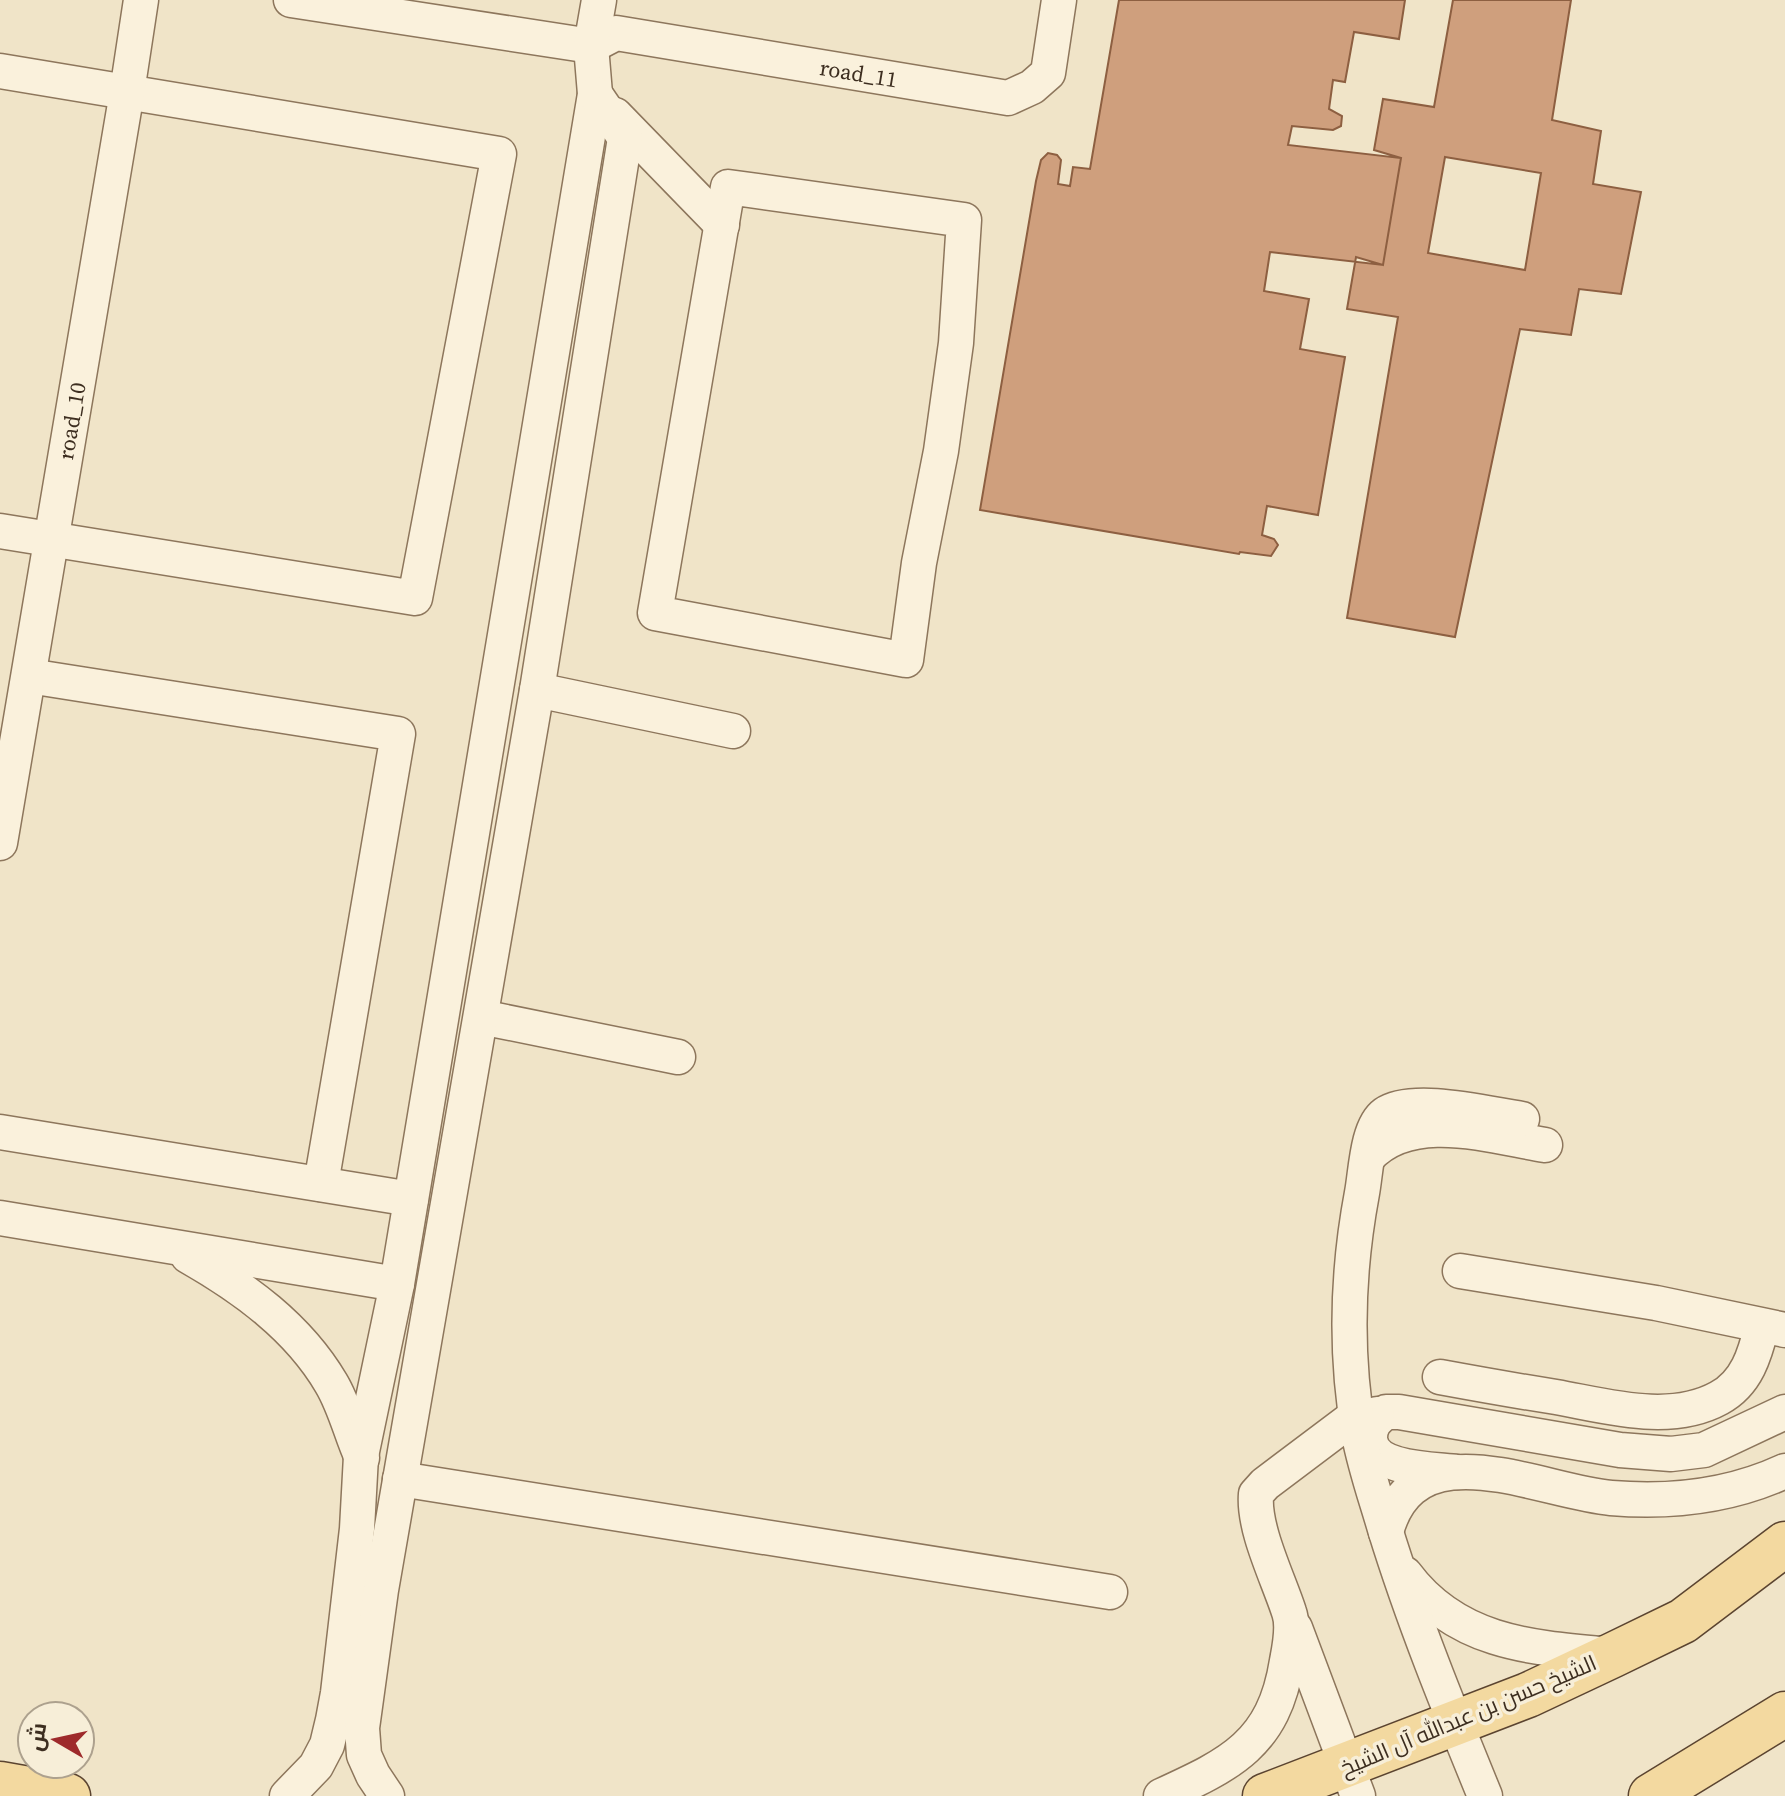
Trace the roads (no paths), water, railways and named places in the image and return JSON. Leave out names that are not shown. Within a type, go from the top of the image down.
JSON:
[{"type":"main road","name":"الشيخ حسن بن عبدالله آل الشيخ","points":[[1265,1796],[1352,1782],[1455,1722],[1528,1695],[1683,1621],[1785,1544]]},
{"type":"main road","points":[[1651,1796],[1785,1714]]},
{"type":"main road","points":[[0,1784],[68,1796]]},
{"type":"lane","name":"road_10","points":[[0,843],[141,0]]},
{"type":"lane","points":[[291,0],[591,46]]},
{"type":"lane","points":[[287,1796],[316,1766],[327,1745],[338,1693],[357,1529],[361,1456],[397,1284],[595,94],[591,46],[599,0]]},
{"type":"lane","name":"road_11","points":[[591,46],[616,33],[1008,98],[1032,87],[1048,73],[1059,0]]},
{"type":"lane","points":[[0,71],[499,154],[415,598],[0,531]]},
{"type":"lane","points":[[595,94],[722,225]]},
{"type":"lane","points":[[387,1796],[364,1755],[362,1728],[400,1479],[537,690],[625,138],[595,94]]},
{"type":"lane","points":[[728,187],[964,220],[956,343],[906,660],[655,613],[722,225],[728,187]]},
{"type":"lane","points":[[29,676],[398,734],[321,1184]]},
{"type":"lane","points":[[537,690],[733,731]]},
{"type":"lane","points":[[481,1017],[678,1057]]},
{"type":"lane","points":[[1485,1796],[1389,1541],[1366,1467],[1371,1415],[1350,1358],[1353,1241],[1371,1139],[1378,1120],[1397,1107],[1417,1104],[1522,1119]]},
{"type":"lane","points":[[1368,1157],[1389,1139],[1430,1130],[1454,1130],[1545,1145]]},
{"type":"lane","points":[[0,1132],[411,1199]]},
{"type":"lane","points":[[0,1218],[397,1284]]},
{"type":"lane","points":[[170,1246],[223,1276],[263,1305],[310,1351],[333,1385],[361,1456],[395,1513]]},
{"type":"lane","points":[[1440,1377],[1634,1411],[1675,1410],[1699,1406],[1721,1397],[1751,1366],[1774,1328],[1656,1303],[1460,1271]]},
{"type":"lane","points":[[1352,1782],[1257,1517],[1256,1494],[1265,1484],[1371,1415],[1411,1414],[1620,1450],[1671,1454],[1704,1450],[1785,1412]]},
{"type":"lane","points":[[1371,1415],[1377,1418],[1370,1430],[1371,1445],[1379,1456],[1388,1461],[1514,1478],[1610,1498],[1660,1500],[1709,1495],[1757,1484],[1785,1471]]},
{"type":"lane","points":[[1457,1472],[1429,1476],[1410,1488],[1399,1501],[1389,1541],[1406,1576],[1420,1593],[1441,1611],[1473,1630],[1514,1644],[1613,1655]]},
{"type":"lane","points":[[400,1479],[1110,1592]]},
{"type":"lane","points":[[1161,1796],[1224,1765],[1252,1742],[1267,1723],[1277,1704],[1285,1675],[1291,1617]]}]
